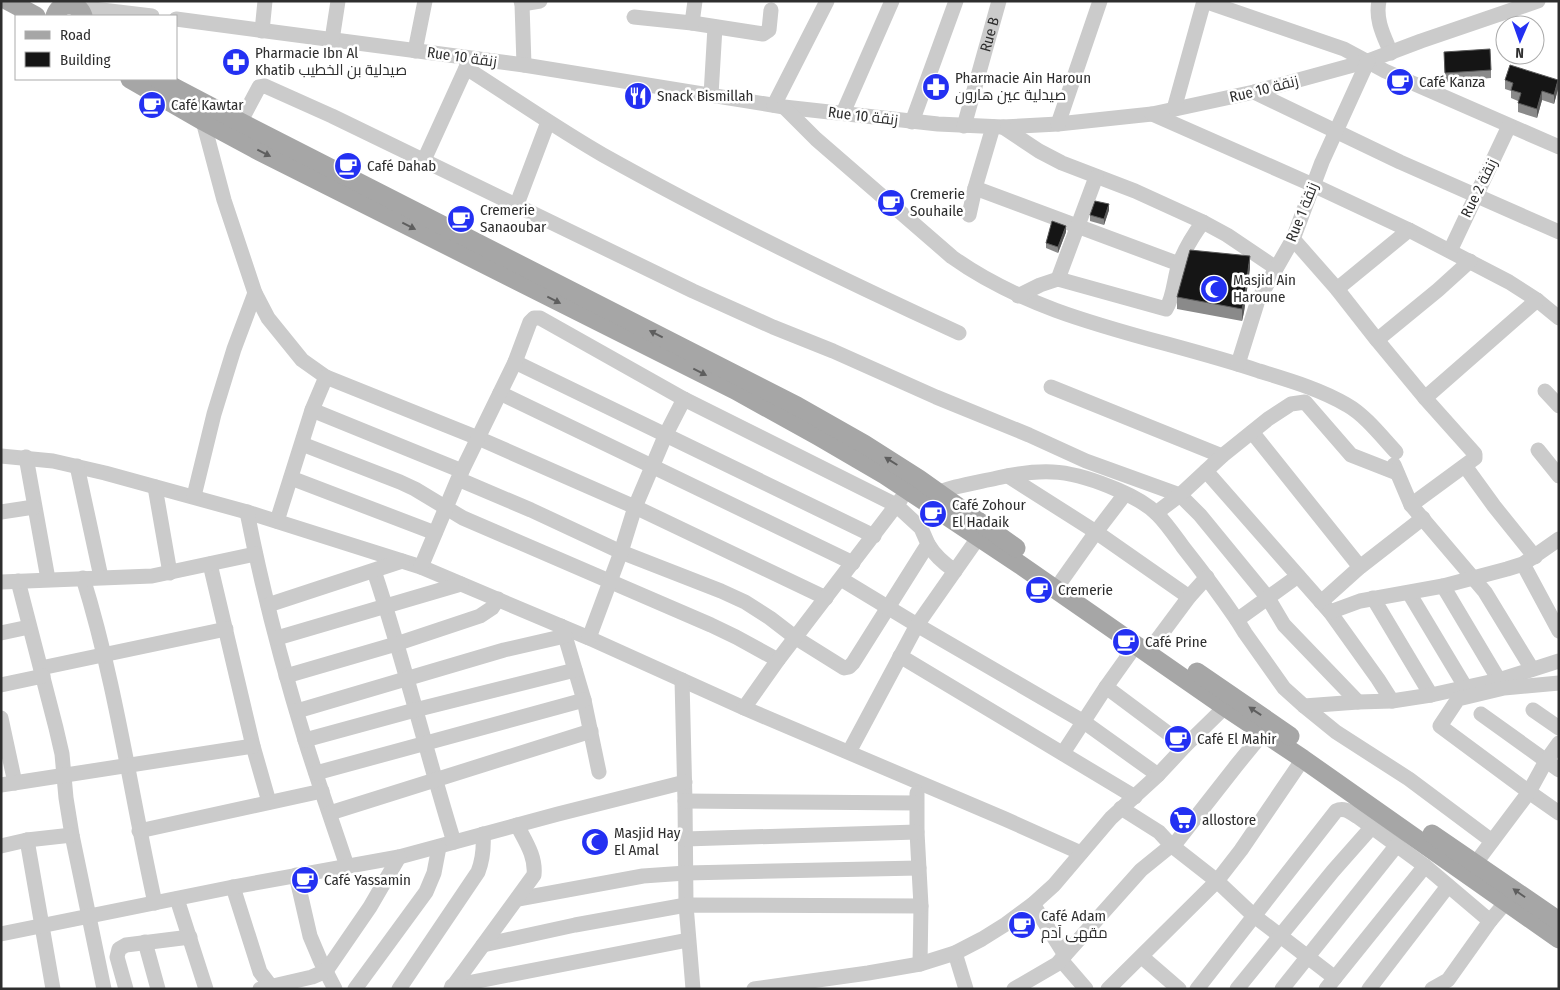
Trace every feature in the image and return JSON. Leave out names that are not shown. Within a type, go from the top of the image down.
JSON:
[{"type":"main road","points":[[8,1],[34,15]]},
{"type":"main road","points":[[132,80],[203,121],[236,129]]},
{"type":"main road","points":[[160,80],[236,129],[797,406],[864,444],[978,538],[1145,645],[1258,713],[1559,921]]},
{"type":"main road","points":[[922,491],[1062,580],[1225,708],[1303,759],[1559,939]]},
{"type":"street","points":[[262,31],[266,1]]},
{"type":"street","points":[[332,40],[338,1]]},
{"type":"street","points":[[415,51],[425,1]]},
{"type":"street","points":[[524,66],[521,3],[540,1]]},
{"type":"street","points":[[692,23],[694,1]]},
{"type":"street","points":[[827,1],[779,106],[952,257],[986,280],[1018,296],[1076,318],[1238,364],[1304,386],[1348,406],[1396,452]]},
{"type":"street","points":[[843,113],[892,1]]},
{"type":"street","points":[[912,122],[956,1]]},
{"type":"street","name":"Rue B","points":[[964,126],[999,1]]},
{"type":"street","points":[[1058,124],[1100,1]]},
{"type":"street","points":[[1174,109],[1204,1],[1344,49],[1385,71],[1559,147]]},
{"type":"street","points":[[1379,1],[1380,28],[1391,53]]},
{"type":"street","name":"Rue 10 زنقة","points":[[178,19],[415,51],[468,63],[524,66],[779,106],[912,122],[998,127],[1058,124],[1152,114],[1254,92],[1368,61],[1538,1]]},
{"type":"street","points":[[64,10],[137,15]]},
{"type":"street","points":[[634,18],[692,23],[763,34],[769,30],[772,10]]},
{"type":"street","points":[[711,95],[716,27]]},
{"type":"street","name":"Rue 1 زنقة","points":[[1238,364],[1258,300],[1293,239],[1313,185],[1368,61]]},
{"type":"street","points":[[424,160],[468,63],[548,122],[604,155],[708,212],[878,296],[959,333]]},
{"type":"street","points":[[236,129],[259,87],[265,86],[517,204],[693,291],[936,397],[1029,435],[1078,458],[1180,495],[1200,515],[1268,598],[1278,617],[1288,629],[1358,702]]},
{"type":"street","points":[[1254,92],[1336,132],[1559,232]]},
{"type":"street","points":[[1152,114],[1313,185],[1409,230],[1498,275],[1537,300],[1559,318]]},
{"type":"street","points":[[203,121],[224,200],[255,294],[268,318],[302,360],[326,377],[478,438],[635,507],[826,598]]},
{"type":"street","points":[[517,204],[548,122]]},
{"type":"street","name":"Rue 2 زنقة","points":[[1450,251],[1509,126]]},
{"type":"street","points":[[969,215],[975,188],[998,127],[1062,164],[1135,191],[1203,222],[1276,268]]},
{"type":"street","points":[[1058,279],[1096,177]]},
{"type":"street","points":[[975,188],[1179,264]]},
{"type":"street","points":[[1018,296],[1040,285],[1058,279],[1166,309],[1179,264],[1203,222]]},
{"type":"street","points":[[1337,289],[1409,230]]},
{"type":"street","points":[[1293,239],[1337,289],[1376,340],[1425,398],[1474,452],[1475,458],[1411,505]]},
{"type":"street","points":[[1376,340],[1438,290],[1470,261]]},
{"type":"street","points":[[194,496],[214,414],[234,349],[255,294]]},
{"type":"street","points":[[1425,398],[1537,300]]},
{"type":"street","points":[[421,567],[460,475],[515,362],[530,322],[534,318],[540,318],[684,399],[896,505],[921,528],[932,552],[939,560],[955,571]]},
{"type":"street","points":[[515,362],[874,536]]},
{"type":"street","points":[[277,522],[312,410],[326,377]]},
{"type":"street","points":[[1051,387],[1222,456]]},
{"type":"street","points":[[1546,391],[1559,406]]},
{"type":"street","points":[[500,393],[853,562]]},
{"type":"street","points":[[589,638],[621,552],[635,507],[666,434],[684,399]]},
{"type":"street","points":[[1156,513],[1180,495],[1222,456],[1268,419],[1291,404],[1305,402],[1351,455],[1397,474]]},
{"type":"street","points":[[312,410],[460,475],[621,552],[745,602],[796,638],[846,668],[853,663],[928,544]]},
{"type":"street","points":[[1252,432],[1360,567]]},
{"type":"street","points":[[1381,436],[1411,505],[1475,578],[1532,669]]},
{"type":"street","points":[[302,444],[400,482],[463,518],[736,637],[778,660]]},
{"type":"street","points":[[1538,450],[1559,476]]},
{"type":"street","points":[[1,456],[26,457],[77,466],[194,496],[421,567],[498,599],[563,631],[589,638],[744,708],[918,781],[1081,853]]},
{"type":"street","points":[[26,457],[48,579]]},
{"type":"street","points":[[77,466],[101,577]]},
{"type":"street","points":[[1465,466],[1529,560],[1559,631]]},
{"type":"street","points":[[1206,471],[1326,607],[1392,701]]},
{"type":"street","points":[[744,708],[778,660],[896,505],[922,491],[1036,472],[1062,472],[1092,480],[1126,494],[1156,513],[1207,577],[1244,633],[1284,688],[1336,732],[1409,779],[1492,841]]},
{"type":"street","points":[[1008,476],[1096,532],[1188,597]]},
{"type":"street","points":[[291,478],[435,533]]},
{"type":"street","points":[[155,486],[170,573]]},
{"type":"street","points":[[1062,580],[1126,494]]},
{"type":"street","points":[[1,512],[34,507]]},
{"type":"street","points":[[247,512],[286,676],[347,866]]},
{"type":"street","points":[[1326,607],[1360,567],[1423,518]]},
{"type":"street","points":[[849,752],[917,625],[978,538]]},
{"type":"street","points":[[1326,607],[1409,593],[1475,578],[1529,560],[1559,539]]},
{"type":"street","points":[[1,582],[133,577],[170,573],[256,554]]},
{"type":"street","points":[[268,605],[402,561]]},
{"type":"street","points":[[210,564],[253,746],[269,802]]},
{"type":"street","points":[[374,571],[386,606],[434,780],[454,842]]},
{"type":"street","points":[[1237,620],[1298,576]]},
{"type":"street","points":[[1063,753],[1106,686],[1207,577]]},
{"type":"street","points":[[83,578],[94,612],[114,700],[155,903]]},
{"type":"street","points":[[841,579],[1084,722],[1158,776]]},
{"type":"street","points":[[18,582],[56,728],[72,835],[104,989]]},
{"type":"street","points":[[277,638],[461,584]]},
{"type":"street","points":[[1443,586],[1499,680]]},
{"type":"street","points":[[1409,593],[1466,688]]},
{"type":"street","points":[[1373,598],[1432,696]]},
{"type":"street","points":[[286,676],[396,644],[480,616],[492,608],[498,599]]},
{"type":"street","points":[[1,633],[30,627]]},
{"type":"street","points":[[1,685],[103,655],[226,629]]},
{"type":"street","points":[[563,631],[584,700],[599,772]]},
{"type":"street","points":[[297,711],[563,631]]},
{"type":"street","points":[[900,656],[1135,797]]},
{"type":"street","points":[[1304,706],[1392,701],[1432,696],[1499,680],[1554,663],[1559,679]]},
{"type":"street","points":[[305,740],[575,670]]},
{"type":"street","points":[[682,680],[686,905],[692,989]]},
{"type":"street","points":[[1559,684],[1504,688],[1458,700],[1440,726],[1559,813]]},
{"type":"street","points":[[1106,686],[1185,746]]},
{"type":"street","points":[[316,773],[584,700]]},
{"type":"street","points":[[763,988],[920,964],[955,953],[982,939],[1033,904],[1067,871],[1121,808],[1158,776],[1185,746],[1225,708]]},
{"type":"street","points":[[1533,710],[1559,728]]},
{"type":"street","points":[[1482,714],[1559,770]]},
{"type":"street","points":[[1,718],[8,784],[253,746]]},
{"type":"street","points":[[330,814],[591,731]]},
{"type":"street","points":[[1014,989],[1038,976],[1063,958],[1141,870],[1185,833],[1236,766],[1264,733]]},
{"type":"street","points":[[1475,864],[1528,792],[1546,761],[1559,744]]},
{"type":"street","points":[[1108,989],[1217,882],[1303,759]]},
{"type":"street","points":[[918,781],[916,803],[921,906],[920,964]]},
{"type":"street","points":[[1,934],[233,887],[399,857],[685,782]]},
{"type":"street","points":[[139,831],[322,791]]},
{"type":"street","points":[[685,801],[916,803]]},
{"type":"street","points":[[1121,808],[1159,832],[1171,845],[1217,882],[1253,915],[1308,958],[1330,983],[1425,866]]},
{"type":"street","points":[[1197,989],[1336,811],[1341,809],[1348,811],[1425,866],[1490,921]]},
{"type":"street","points":[[452,988],[534,875],[535,868],[532,854],[517,825]]},
{"type":"street","points":[[1237,989],[1333,871],[1371,828]]},
{"type":"street","points":[[685,839],[917,832]]},
{"type":"street","points":[[399,989],[478,872],[484,850],[483,834]]},
{"type":"street","points":[[1,846],[27,840],[72,835]]},
{"type":"street","points":[[27,840],[53,989]]},
{"type":"street","points":[[1282,989],[1397,845]]},
{"type":"street","points":[[355,989],[426,892],[434,873],[439,847]]},
{"type":"street","points":[[233,887],[260,972],[268,988],[312,977],[326,971],[370,907],[399,857]]},
{"type":"street","points":[[518,899],[621,878],[686,873],[919,868]]},
{"type":"street","points":[[296,875],[310,936],[335,989]]},
{"type":"street","points":[[1369,989],[1448,886]]},
{"type":"street","points":[[177,899],[206,989]]},
{"type":"street","points":[[1432,989],[1450,984],[1490,921],[1506,902]]},
{"type":"street","points":[[1033,904],[1063,958],[1086,989]]},
{"type":"street","points":[[484,945],[575,925],[686,905],[921,906]]},
{"type":"street","points":[[126,989],[117,957],[119,949],[126,945],[190,937]]},
{"type":"street","points":[[452,988],[688,940]]},
{"type":"street","points":[[145,942],[158,989]]},
{"type":"street","points":[[955,953],[966,989]]},
{"type":"street","points":[[1142,957],[1179,989]]},
{"type":"building","points":[[1490,49],[1491,70],[1445,73],[1444,52]]},
{"type":"building","points":[[1510,65],[1558,80],[1554,95],[1542,91],[1537,109],[1518,103],[1521,93],[1511,90],[1513,83],[1505,80]]},
{"type":"building","points":[[1095,201],[1109,204],[1104,219],[1090,215]]},
{"type":"building","points":[[1052,221],[1066,226],[1058,247],[1046,243]]},
{"type":"building","name":"Masjid Ain Haroune","points":[[1190,250],[1250,256],[1242,309],[1177,297]]},
{"type":"place","name":"Pharmacie Ibn Al Khatib صيدلية بن الخطيب","points":[[236,62]]},
{"type":"place","name":"Café Kanza","points":[[1400,82]]},
{"type":"place","name":"Pharmacie Ain Haroun صيدلية عين هارون","points":[[936,87]]},
{"type":"place","name":"Snack Bismillah","points":[[638,96]]},
{"type":"place","name":"Café Kawtar","points":[[152,105]]},
{"type":"place","name":"Café Dahab","points":[[348,166]]},
{"type":"place","name":"Cremerie Souhaile","points":[[891,203]]},
{"type":"place","name":"Cremerie Sanaoubar","points":[[461,219]]},
{"type":"place","name":"Masjid Ain Haroune","points":[[1214,289]]},
{"type":"place","name":"Café Zohour El Hadaik","points":[[933,514]]},
{"type":"place","name":"Cremerie","points":[[1039,590]]},
{"type":"place","name":"Café Prine","points":[[1126,642]]},
{"type":"place","name":"Café El Mahir","points":[[1178,739]]},
{"type":"place","name":"allostore","points":[[1183,820]]},
{"type":"place","name":"Masjid Hay El Amal","points":[[595,842]]},
{"type":"place","name":"Café Yassamin","points":[[305,880]]},
{"type":"place","name":"Café Adam مقهى آدم","points":[[1022,925]]}]
